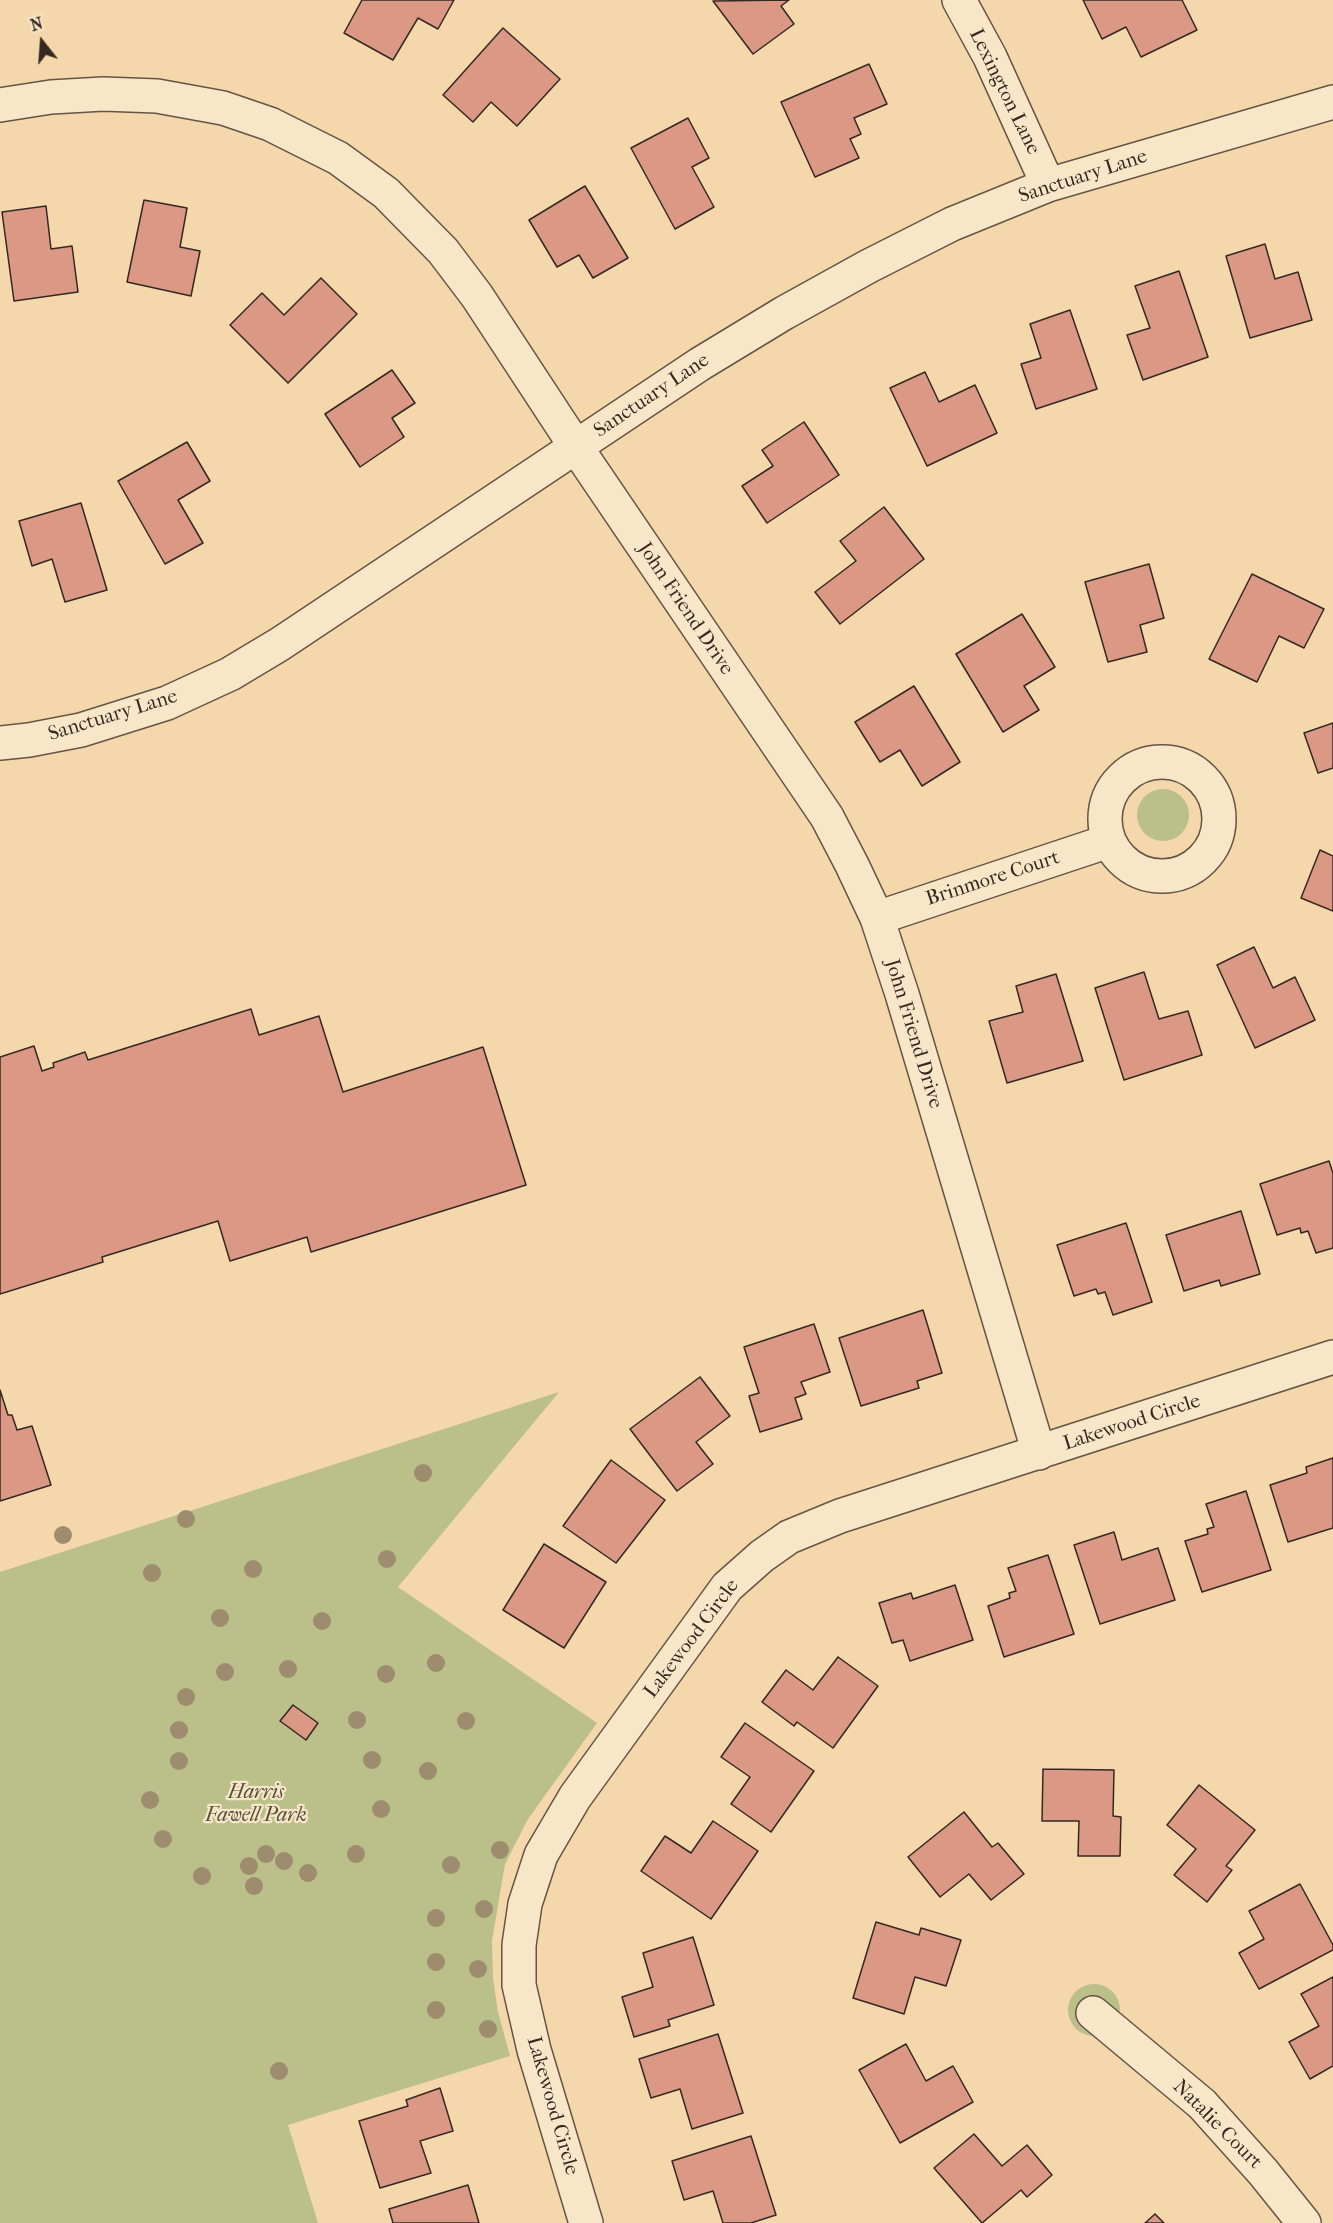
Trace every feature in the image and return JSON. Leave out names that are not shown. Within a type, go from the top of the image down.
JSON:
[{"type":"street","name":"Lexington Lane","points":[[959,0],[990,57],[1048,185]]},
{"type":"street","name":"John Friend Drive","points":[[0,105],[51,97],[104,94],[158,96],[223,108],[270,124],[338,158],[386,193],[443,251],[477,296],[576,447],[827,817],[852,865],[877,918],[902,994],[1039,1453]]},
{"type":"street","name":"Sanctuary Lane","points":[[0,742],[29,740],[81,730],[167,703],[230,674],[280,644],[700,364],[784,313],[952,224],[1048,185],[1333,102]]},
{"type":"street","name":"Brinmore Court","points":[[877,918],[1109,841]]},
{"type":"street","name":"Lakewood Circle","points":[[586,2223],[534,2050],[519,1984],[519,1945],[525,1904],[541,1855],[575,1797],[727,1587],[762,1556],[789,1537],[840,1516],[1333,1357]]},
{"type":"street","name":"Natalie Court","points":[[1093,2013],[1202,2104],[1263,2172],[1304,2223]]},
{"type":"green space","points":[[1163,789],[1177,793],[1185,801],[1189,815],[1185,829],[1177,837],[1163,841],[1149,837],[1141,829],[1137,815],[1141,801],[1149,793]]},
{"type":"green space","name":"Harris Fawell Park","points":[[559,1392],[398,1587],[597,1723],[528,1819],[505,1864],[492,1941],[493,1978],[498,2012],[510,2056],[288,2125],[318,2223],[0,2223],[0,1572]]},
{"type":"green space","points":[[1089,1984],[1099,1984],[1113,1991],[1120,2010],[1113,2029],[1099,2036],[1089,2036],[1079,2032],[1072,2025],[1068,2015],[1068,2005],[1072,1995],[1079,1988]]},
{"type":"building","points":[[362,0],[454,0],[438,29],[418,18],[393,60],[344,33]]},
{"type":"building","points":[[789,0],[781,6],[794,24],[753,54],[713,1]]},
{"type":"building","points":[[1083,0],[1182,0],[1197,30],[1141,57],[1126,27],[1102,39]]},
{"type":"building","points":[[503,28],[560,79],[517,126],[491,102],[473,122],[443,95]]},
{"type":"building","points":[[869,64],[887,104],[854,118],[861,134],[850,139],[859,158],[815,177],[781,102]]},
{"type":"building","points":[[688,118],[709,158],[692,167],[714,207],[675,229],[631,148]]},
{"type":"building","points":[[585,186],[628,258],[593,278],[579,255],[557,267],[529,220]]},
{"type":"building","points":[[144,200],[187,208],[180,247],[200,251],[191,296],[127,282]]},
{"type":"building","points":[[46,206],[51,249],[72,246],[78,292],[14,301],[2,212]]},
{"type":"building","points":[[1265,244],[1275,279],[1298,272],[1312,320],[1250,338],[1226,256]]},
{"type":"building","points":[[1179,271],[1208,357],[1143,380],[1127,335],[1150,328],[1135,286]]},
{"type":"building","points":[[321,278],[357,314],[288,383],[230,325],[262,293],[284,315]]},
{"type":"building","points":[[1070,310],[1097,389],[1036,409],[1021,364],[1041,358],[1030,324]]},
{"type":"building","points":[[392,370],[415,403],[392,418],[404,437],[360,467],[325,414]]},
{"type":"building","points":[[925,372],[939,402],[975,385],[997,433],[927,466],[890,388]]},
{"type":"building","points":[[804,422],[839,475],[767,523],[742,486],[773,466],[762,450]]},
{"type":"building","points":[[187,442],[210,481],[178,500],[203,543],[165,564],[118,481]]},
{"type":"building","points":[[81,503],[107,590],[65,602],[52,559],[32,566],[19,521]]},
{"type":"building","points":[[884,507],[924,559],[840,624],[815,592],[856,561],[840,541]]},
{"type":"building","points":[[1149,564],[1164,618],[1140,625],[1147,652],[1108,662],[1085,582]]},
{"type":"building","points":[[1252,574],[1324,609],[1304,648],[1279,636],[1257,682],[1209,659]]},
{"type":"building","points":[[1022,614],[1055,667],[1024,686],[1039,710],[1003,732],[956,654]]},
{"type":"building","points":[[914,686],[960,762],[922,786],[900,750],[880,762],[855,722]]},
{"type":"building","points":[[1333,723],[1333,768],[1318,773],[1304,733]]},
{"type":"building","points":[[1320,850],[1333,856],[1333,911],[1301,898]]},
{"type":"building","points":[[1254,947],[1273,988],[1295,977],[1315,1020],[1255,1048],[1217,965]]},
{"type":"building","points":[[1144,972],[1159,1019],[1188,1011],[1202,1055],[1124,1080],[1095,988]]},
{"type":"building","points":[[1056,974],[1083,1061],[1007,1083],[989,1021],[1023,1012],[1016,986]]},
{"type":"building","points":[[251,1009],[259,1035],[319,1016],[343,1092],[483,1047],[526,1185],[311,1252],[307,1237],[230,1261],[218,1221],[102,1257],[103,1262],[0,1294],[0,1057],[34,1046],[42,1071],[54,1067],[53,1063],[85,1052],[88,1060]]},
{"type":"building","points":[[1329,1161],[1333,1173],[1333,1248],[1316,1253],[1308,1231],[1301,1233],[1300,1228],[1277,1235],[1260,1184]]},
{"type":"building","points":[[1241,1211],[1260,1274],[1221,1286],[1219,1280],[1184,1291],[1166,1235]]},
{"type":"building","points":[[1126,1223],[1152,1302],[1113,1315],[1105,1292],[1098,1294],[1096,1289],[1074,1296],[1057,1245]]},
{"type":"building","points":[[923,1310],[942,1373],[917,1381],[919,1388],[861,1406],[839,1338]]},
{"type":"building","points":[[814,1324],[830,1372],[801,1382],[806,1394],[795,1398],[802,1419],[760,1432],[749,1396],[759,1393],[744,1347]]},
{"type":"building","points":[[700,1377],[730,1416],[696,1442],[713,1464],[677,1491],[630,1429]]},
{"type":"building","points":[[0,1390],[8,1415],[12,1415],[17,1430],[32,1426],[51,1485],[0,1501]]},
{"type":"building","points":[[1333,1458],[1333,1528],[1288,1542],[1270,1485],[1307,1473],[1306,1467]]},
{"type":"building","points":[[611,1460],[665,1500],[616,1563],[563,1526]]},
{"type":"building","points":[[1246,1491],[1271,1570],[1202,1592],[1185,1541],[1208,1534],[1207,1529],[1214,1527],[1206,1504]]},
{"type":"building","points":[[1114,1532],[1122,1560],[1158,1548],[1175,1600],[1100,1624],[1074,1545]]},
{"type":"building","points":[[544,1544],[606,1582],[564,1648],[503,1610]]},
{"type":"building","points":[[1048,1555],[1074,1634],[1004,1657],[988,1606],[1010,1598],[1009,1593],[1016,1591],[1008,1568]]},
{"type":"building","points":[[955,1585],[973,1640],[910,1661],[903,1640],[892,1643],[879,1603],[911,1593],[913,1599]]},
{"type":"building","points":[[838,1657],[878,1686],[833,1748],[797,1722],[794,1726],[762,1702],[786,1670],[813,1690]]},
{"type":"building","points":[[293,1705],[318,1723],[306,1740],[280,1721]]},
{"type":"building","points":[[745,1723],[814,1771],[771,1832],[731,1804],[750,1777],[721,1757]]},
{"type":"building","points":[[1043,1769],[1114,1770],[1113,1816],[1121,1817],[1120,1856],[1078,1856],[1079,1821],[1042,1821]]},
{"type":"building","points":[[1199,1785],[1255,1830],[1226,1866],[1232,1870],[1207,1902],[1174,1875],[1196,1849],[1167,1825]]},
{"type":"building","points":[[964,1812],[992,1847],[998,1843],[1024,1874],[991,1900],[969,1874],[940,1897],[908,1857]]},
{"type":"building","points":[[713,1821],[758,1851],[711,1919],[641,1871],[665,1836],[691,1853]]},
{"type":"building","points":[[1300,1884],[1333,1945],[1333,1950],[1259,1989],[1239,1953],[1264,1939],[1249,1911]]},
{"type":"building","points":[[876,1922],[919,1935],[921,1928],[961,1940],[946,1986],[915,1977],[904,2014],[853,1998]]},
{"type":"building","points":[[693,1937],[714,2005],[668,2020],[670,2026],[634,2037],[622,1997],[653,1987],[643,1953]]},
{"type":"building","points":[[1333,1977],[1333,2066],[1310,2079],[1289,2042],[1319,2026],[1301,1994]]},
{"type":"building","points":[[718,2034],[743,2113],[692,2129],[680,2089],[651,2098],[639,2059]]},
{"type":"building","points":[[906,2044],[926,2081],[953,2066],[973,2102],[900,2143],[859,2070]]},
{"type":"building","points":[[440,2088],[453,2131],[420,2141],[431,2173],[380,2188],[359,2121],[408,2106],[406,2100]]},
{"type":"building","points":[[974,2134],[1002,2166],[1027,2145],[1052,2175],[1027,2197],[1021,2190],[982,2223],[934,2168]]},
{"type":"building","points":[[751,2136],[776,2215],[751,2223],[723,2223],[713,2191],[684,2200],[672,2161]]},
{"type":"building","points":[[468,2185],[479,2223],[393,2223],[389,2209]]},
{"type":"building","points":[[1155,2214],[1164,2223],[1145,2223]]}]
